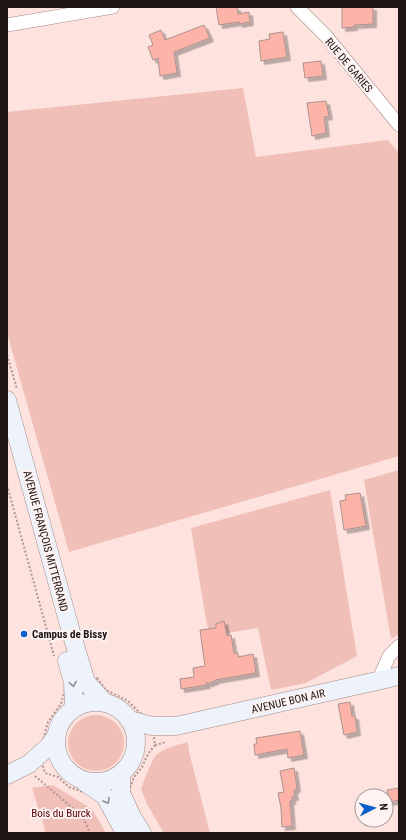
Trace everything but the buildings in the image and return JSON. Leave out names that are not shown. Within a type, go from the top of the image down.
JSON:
[{"type":"main road","name":"AVENUE FRANÇOIS MITTERRAND","points":[[7,400],[69,625],[80,684],[74,708]]},
{"type":"main road","name":"AVENUE FRANÇOIS MITTERRAND","points":[[7,444],[71,676],[105,703]]},
{"type":"main road","name":"AVENUE BON AIR","points":[[133,757],[153,732],[399,676]]},
{"type":"main road","points":[[7,775],[36,765],[72,773],[89,781],[100,782],[111,779],[121,774],[128,766],[136,747],[136,736],[126,714],[116,707],[105,703],[94,702],[83,704],[74,708],[67,715],[57,734],[36,765]]},
{"type":"main road","points":[[129,720],[153,732]]},
{"type":"main road","points":[[57,734],[56,744],[58,754],[72,773],[105,796],[114,797],[132,817],[142,833]]},
{"type":"main road","points":[[121,774],[114,797],[125,833]]},
{"type":"street","points":[[7,25],[113,7]]},
{"type":"street","name":"RUE DE GARIES","points":[[297,7],[326,36],[399,125]]},
{"type":"street","points":[[378,681],[389,656],[399,646]]},
{"type":"path","points":[[7,485],[56,662]]},
{"type":"path","points":[[36,765],[45,773],[58,777],[69,787],[89,794],[102,802],[130,788],[134,777],[142,767],[148,754],[155,745],[151,718],[140,713],[128,701],[106,690],[97,678],[65,689],[61,704],[48,722],[43,740],[36,747],[36,765],[83,817],[90,833]]},
{"type":"green space","points":[[243,88],[256,157],[388,140],[399,153],[399,456],[69,552],[7,333],[7,112]]},
{"type":"green space","points":[[399,470],[399,634],[391,639],[364,480]]},
{"type":"green space","points":[[330,490],[357,656],[306,683],[271,690],[258,628],[210,636],[191,528]]},
{"type":"green space","points":[[96,715],[107,717],[116,723],[122,732],[124,743],[122,754],[116,763],[107,769],[96,771],[85,769],[76,763],[70,754],[68,743],[70,732],[76,723],[85,717]]},
{"type":"green space","points":[[188,742],[189,752],[210,833],[164,833],[147,804],[141,789],[156,755],[167,749]]},
{"type":"green space","name":"Bois du Burck","points":[[53,785],[92,809],[106,833],[46,833],[32,788]]},
{"type":"place","name":"Campus de Bissy","points":[[24,634]]}]
